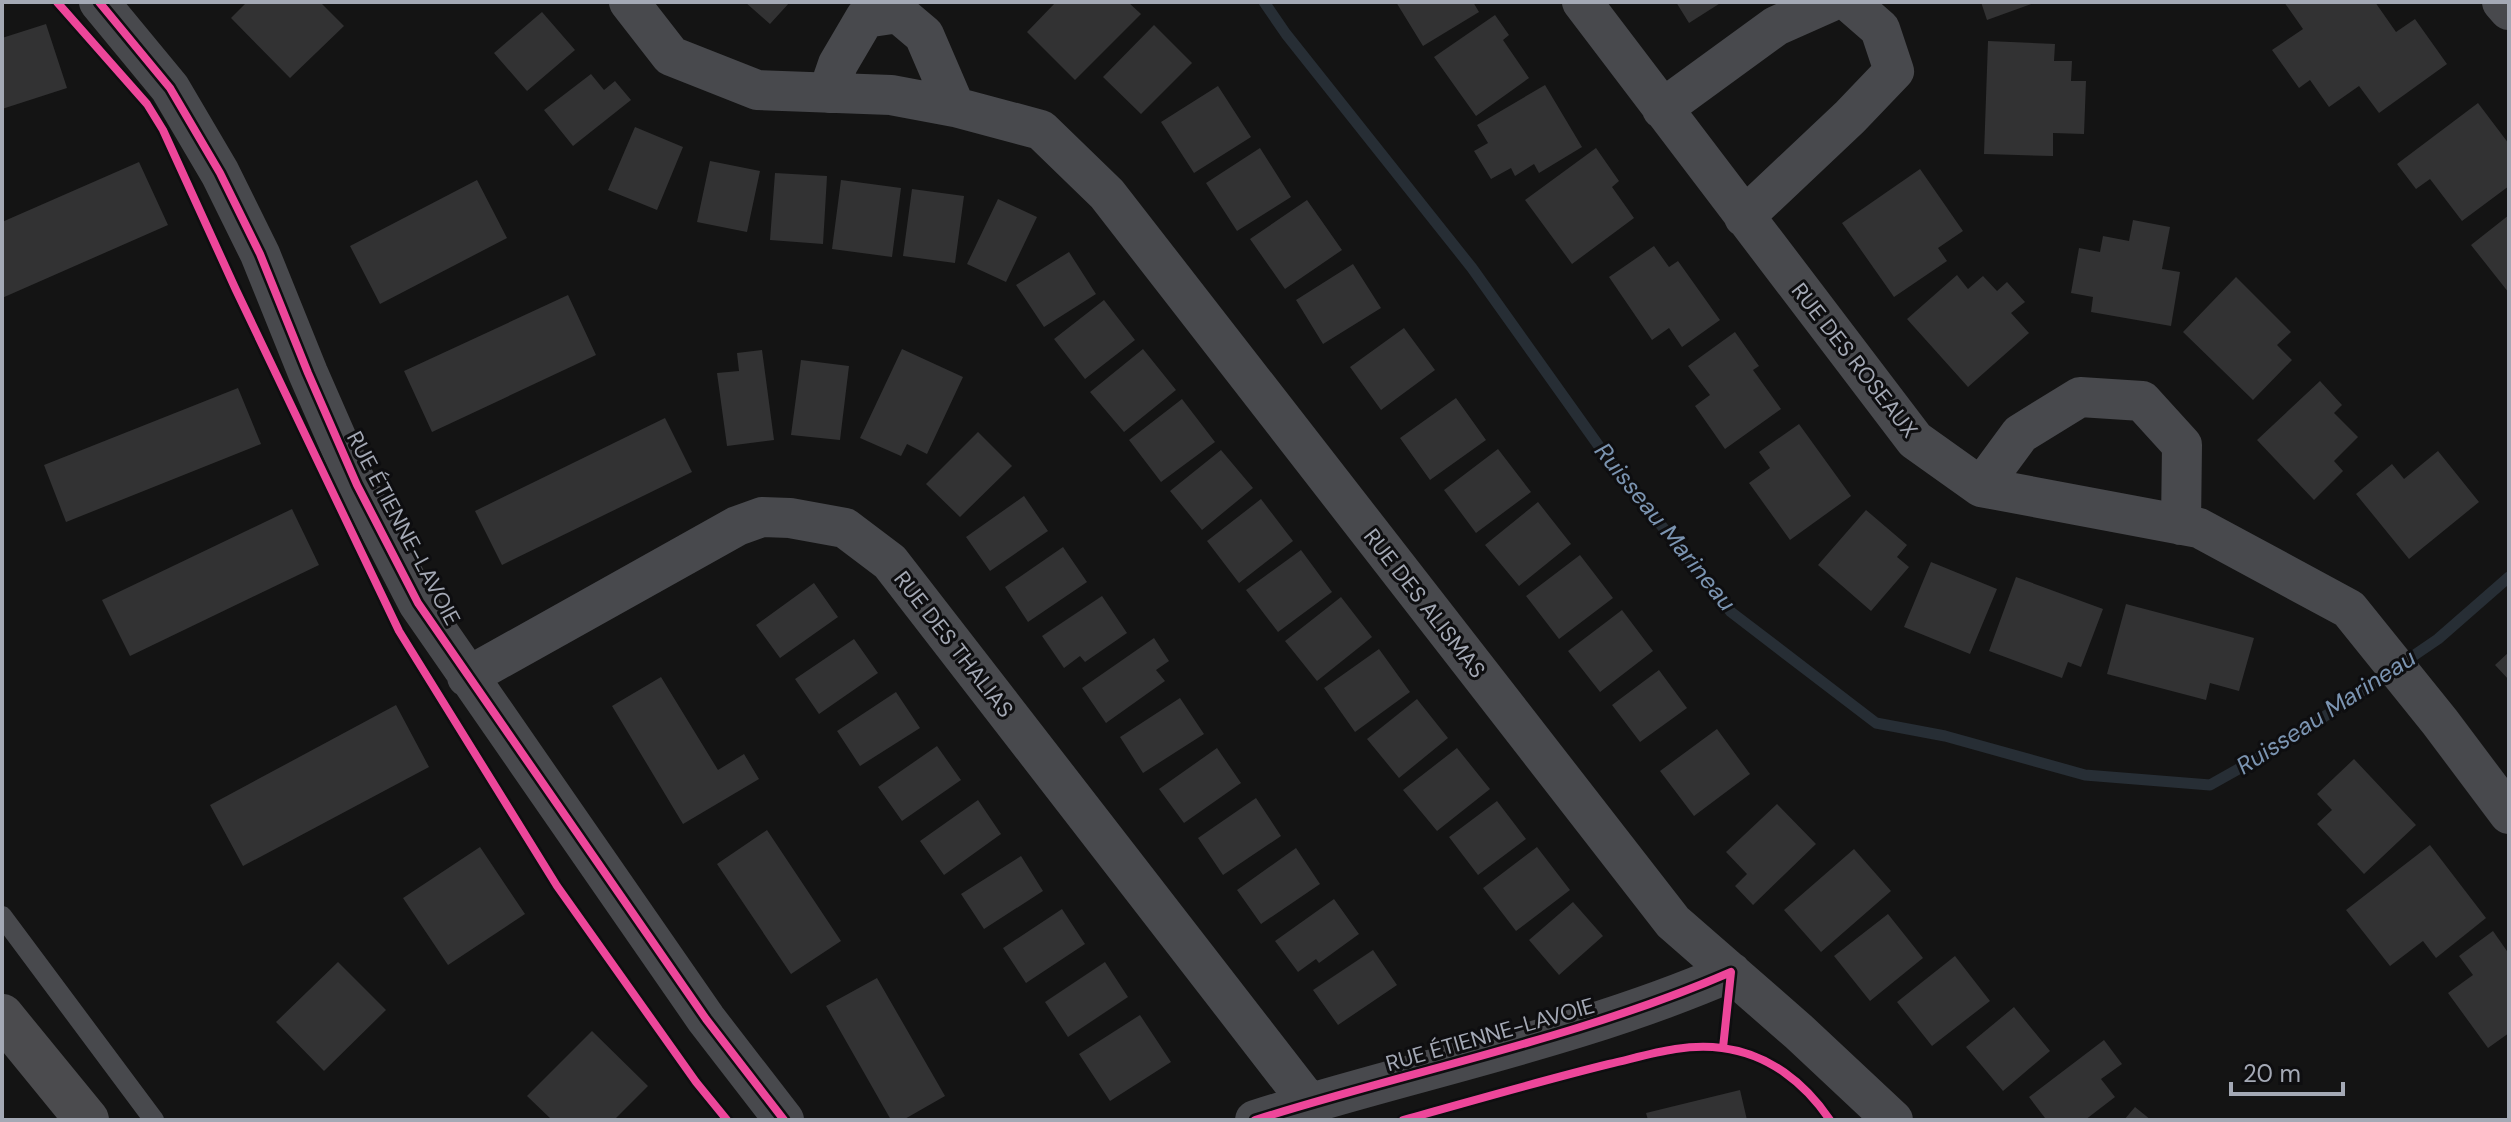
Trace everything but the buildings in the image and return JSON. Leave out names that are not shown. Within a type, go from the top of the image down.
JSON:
[{"type":"highway","points":[[2,1016],[87,1120]]},
{"type":"street","name":"RUE ÉTIENNE-LAVOIE","points":[[99,2],[170,88],[220,173],[260,254],[357,485],[418,603],[706,1019],[784,1120]]},
{"type":"street","name":"RUE DES ALISMAS","points":[[629,2],[671,56],[757,90],[891,95],[955,107],[1041,130],[1107,194],[1673,922],[1893,1120]]},
{"type":"street","name":"RUE DES ROSEAUX","points":[[1582,2],[1915,440],[1981,487],[2199,528],[2349,609],[2509,814]]},
{"type":"street","points":[[1662,109],[1776,26],[1830,2]]},
{"type":"street","points":[[1744,217],[1894,71],[1880,29],[1849,2]]},
{"type":"street","points":[[2502,2],[2509,10]]},
{"type":"street","points":[[828,93],[838,64],[865,18],[898,13],[924,35],[955,107]]},
{"type":"street","points":[[1981,487],[2020,434],[2080,397],[2142,401],[2182,445],[2181,525]]},
{"type":"street","name":"RUE DES THALIAS","points":[[467,677],[737,526],[762,517],[790,518],[845,528],[890,562],[1309,1103]]},
{"type":"street","name":"RUE ÉTIENNE-LAVOIE","points":[[1255,1120],[1593,1023],[1672,998],[1731,972]]},
{"type":"lane","points":[[2,916],[154,1120]]},
{"type":"waterway","name":"Ruisseau Marineau","points":[[1264,2],[1472,268],[1611,463],[1731,612],[1876,723],[1945,736],[2085,775],[2210,785],[2290,740],[2438,639],[2509,577]]},
{"type":"cycle path","points":[[57,2],[147,104],[163,130],[399,631],[557,886],[696,1082],[727,1120]]},
{"type":"cycle path","points":[[99,2],[170,88],[220,173],[260,254],[357,485],[418,603],[706,1019],[784,1120]]},
{"type":"cycle path","points":[[1255,1120],[1555,1035],[1731,972],[1723,1048]]},
{"type":"cycle path","points":[[1403,1120],[1651,1054],[1679,1048],[1707,1047],[1739,1051],[1784,1072],[1809,1094],[1830,1120]]}]
